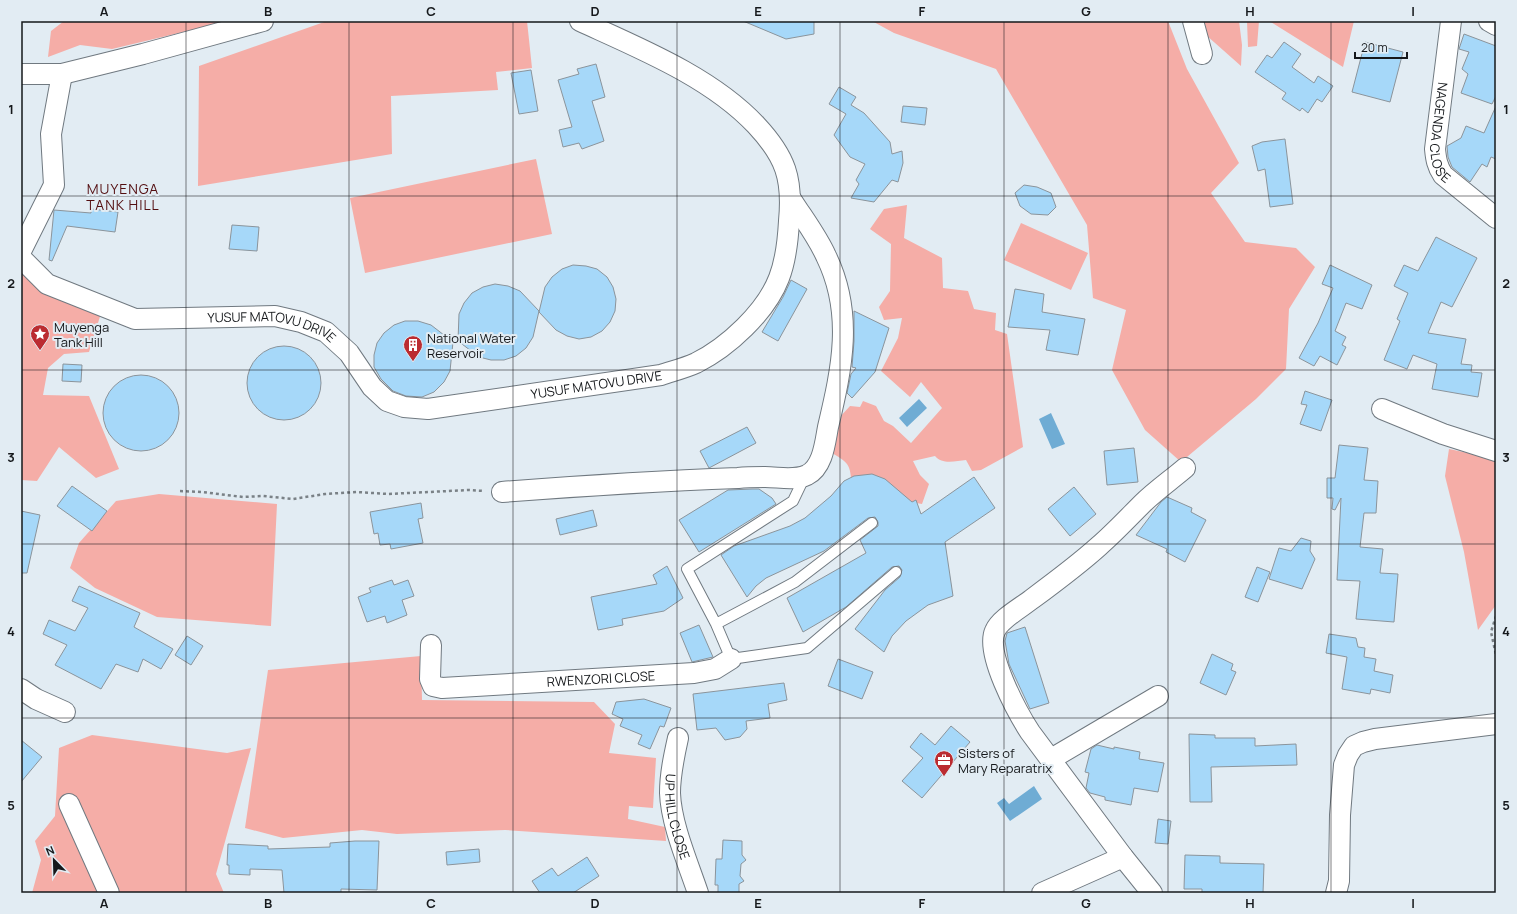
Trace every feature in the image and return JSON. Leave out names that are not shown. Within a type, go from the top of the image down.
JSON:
[{"type":"street","points":[[21,74],[62,74],[263,21]]},
{"type":"street","name":"YUSUF MATOVU DRIVE","points":[[21,258],[47,284],[135,319],[275,316],[301,322],[326,332],[349,354],[372,387],[387,401],[404,407],[428,409],[661,374],[695,363],[723,346],[746,325],[762,307],[779,278],[786,254],[791,199],[789,181],[784,163],[775,148],[756,124],[697,78],[630,44],[580,21]]},
{"type":"street","points":[[1193,21],[1202,54]]},
{"type":"street","name":"NAGENDA CLOSE","points":[[1451,21],[1435,149],[1438,168],[1443,175],[1496,218]]},
{"type":"street","points":[[1489,21],[1496,25]]},
{"type":"street","points":[[21,251],[54,185],[51,134],[62,74]]},
{"type":"street","points":[[502,492],[646,482],[766,477],[793,478],[805,476],[813,472],[818,465],[822,454],[841,370],[843,324],[841,301],[836,281],[826,255],[791,199]]},
{"type":"street","points":[[1382,409],[1443,434],[1496,451]]},
{"type":"street","points":[[1152,893],[1123,857],[1030,732],[1017,712],[995,656],[993,644],[995,630],[1006,618],[1095,550],[1124,524],[1143,503],[1184,468]]},
{"type":"street","name":"RWENZORI CLOSE","points":[[431,645],[430,679],[433,686],[442,688],[694,673],[715,669],[732,659]]},
{"type":"street","points":[[21,689],[36,699],[65,712]]},
{"type":"street","points":[[1051,759],[1158,696]]},
{"type":"street","points":[[1336,893],[1339,881],[1340,815],[1344,765],[1354,746],[1375,739],[1496,724]]},
{"type":"street","name":"UP HILL CLOSE","points":[[678,738],[671,771],[670,793],[672,812],[698,893]]},
{"type":"street","points":[[69,804],[109,893]]},
{"type":"street","points":[[1042,893],[1123,857]]},
{"type":"lane","points":[[732,659],[716,624],[687,569],[794,501],[805,476]]},
{"type":"lane","points":[[716,624],[795,582],[872,523]]},
{"type":"lane","name":"RWENZORI CLOSE","points":[[732,659],[807,648],[896,572]]},
{"type":"path","points":[[180,491],[293,499],[325,494],[356,492],[388,494],[469,490],[502,492]]},
{"type":"path","points":[[1496,616],[1491,632],[1496,655]]},
{"type":"shaded area","points":[[64,21],[229,21],[112,49],[80,45],[48,57],[51,31]]},
{"type":"shaded area","points":[[327,21],[527,21],[532,68],[496,72],[498,90],[391,96],[392,154],[198,186],[199,66]]},
{"type":"shaded area","points":[[872,21],[1168,21],[1187,69],[1239,163],[1211,193],[1245,242],[1296,248],[1315,267],[1289,309],[1286,369],[1256,399],[1181,462],[1145,430],[1112,370],[1126,310],[1093,298],[1087,225],[996,69],[894,33]]},
{"type":"shaded area","points":[[1200,21],[1239,21],[1242,45],[1241,66],[1206,35]]},
{"type":"shaded area","points":[[1247,21],[1259,21],[1257,46],[1248,47]]},
{"type":"shaded area","points":[[1269,21],[1354,21],[1343,67]]},
{"type":"shaded area","points":[[536,159],[552,234],[365,273],[350,198]]},
{"type":"shaded area","points":[[907,205],[904,238],[942,258],[943,288],[968,291],[974,309],[996,313],[995,330],[1007,334],[1023,447],[981,470],[972,471],[966,460],[954,462],[941,461],[935,456],[913,461],[920,475],[929,484],[922,504],[889,498],[852,487],[851,474],[848,466],[843,460],[832,453],[839,418],[850,406],[860,407],[863,401],[876,406],[884,421],[893,426],[911,443],[942,408],[921,382],[910,397],[881,371],[898,338],[902,318],[884,320],[879,307],[890,291],[891,244],[870,229],[884,209]]},
{"type":"shaded area","points":[[1021,223],[1088,253],[1071,290],[1004,260]]},
{"type":"shaded area","points":[[21,266],[102,310],[89,352],[64,354],[48,368],[43,395],[89,396],[119,469],[96,478],[59,447],[37,481],[21,480]]},
{"type":"shaded area","points":[[1449,449],[1496,459],[1496,605],[1478,630],[1464,552],[1445,476]]},
{"type":"shaded area","points":[[159,494],[277,504],[271,626],[157,617],[95,588],[70,568],[79,543],[116,501]]},
{"type":"shaded area","points":[[421,656],[422,700],[594,702],[615,724],[609,753],[656,758],[653,808],[629,806],[628,819],[665,827],[666,841],[505,830],[397,834],[362,830],[283,838],[245,828],[268,670]]},
{"type":"shaded area","points":[[92,735],[227,753],[251,748],[216,874],[224,893],[32,893],[41,860],[35,841],[55,816],[59,748]]},
{"type":"water","points":[[919,399],[927,408],[907,427],[899,418]]},
{"type":"water","points":[[1051,413],[1065,444],[1052,449],[1039,419]]},
{"type":"water","points":[[1034,786],[1042,799],[1010,821],[997,803],[1004,798],[1009,804]]},
{"type":"building","points":[[743,21],[814,21],[814,34],[786,39]]},
{"type":"building","points":[[1464,34],[1496,46],[1496,96],[1492,104],[1461,93],[1468,74],[1462,69],[1469,52],[1459,49]]},
{"type":"building","points":[[1284,42],[1301,54],[1292,67],[1314,83],[1318,76],[1333,86],[1322,102],[1317,99],[1308,113],[1302,108],[1300,111],[1282,99],[1286,93],[1255,72],[1267,55],[1272,58]]},
{"type":"building","points":[[1365,42],[1403,52],[1390,102],[1352,92]]},
{"type":"building","points":[[596,64],[605,97],[592,101],[604,141],[582,149],[579,143],[563,147],[559,130],[572,127],[558,80],[579,74],[577,69]]},
{"type":"building","points":[[531,70],[538,111],[519,114],[511,73]]},
{"type":"building","points":[[839,87],[856,97],[851,105],[864,113],[890,142],[892,154],[902,151],[903,163],[898,182],[892,180],[874,202],[851,198],[859,184],[856,180],[865,164],[850,157],[834,135],[846,114],[829,104]]},
{"type":"building","points":[[903,106],[927,108],[925,125],[901,122]]},
{"type":"building","points":[[1496,106],[1496,159],[1491,157],[1487,167],[1482,164],[1470,182],[1452,167],[1448,157],[1447,146],[1461,138],[1466,126],[1484,133]]},
{"type":"building","points":[[1285,139],[1293,204],[1270,207],[1265,169],[1258,171],[1252,146],[1262,142]]},
{"type":"building","points":[[1024,185],[1037,187],[1051,193],[1056,207],[1048,215],[1031,214],[1020,206],[1015,193]]},
{"type":"building","points":[[91,209],[118,212],[115,232],[67,226],[52,261],[49,260],[54,210],[91,213]]},
{"type":"building","points":[[232,225],[259,227],[257,251],[229,249]]},
{"type":"building","points":[[1436,237],[1477,258],[1452,307],[1441,302],[1428,333],[1466,339],[1461,364],[1472,365],[1471,372],[1482,373],[1478,397],[1432,389],[1437,364],[1413,355],[1407,369],[1384,360],[1400,321],[1397,319],[1408,293],[1394,286],[1404,265],[1418,271]]},
{"type":"building","name":"National Water Reservoir","points":[[573,265],[597,269],[607,277],[613,287],[616,299],[615,311],[610,322],[602,331],[591,337],[579,339],[567,336],[556,330],[539,312],[545,287],[552,277],[562,269]]},
{"type":"building","points":[[1330,265],[1372,285],[1362,309],[1346,303],[1335,331],[1346,337],[1342,345],[1346,347],[1337,365],[1320,356],[1314,366],[1299,358],[1318,323],[1333,288],[1322,284]]},
{"type":"building","points":[[791,280],[807,289],[778,341],[762,332],[783,297]]},
{"type":"building","name":"National Water Reservoir","points":[[495,284],[508,286],[520,291],[539,311],[533,337],[526,348],[516,356],[504,360],[491,360],[479,357],[458,341],[459,314],[464,303],[472,293],[483,287]]},
{"type":"building","points":[[1015,289],[1044,294],[1042,312],[1085,319],[1078,355],[1046,350],[1050,330],[1008,327]]},
{"type":"building","points":[[854,311],[889,328],[875,372],[852,398],[847,393],[851,374],[856,368],[852,367]]},
{"type":"building","name":"National Water Reservoir","points":[[405,321],[418,321],[431,325],[453,342],[450,371],[444,382],[434,392],[422,397],[406,396],[393,391],[381,379],[374,367],[374,355],[377,343],[384,333],[394,325]]},
{"type":"building","points":[[284,346],[298,349],[310,357],[318,369],[321,383],[318,397],[310,409],[298,417],[284,420],[270,417],[258,409],[250,397],[247,383],[250,369],[258,357],[270,349]]},
{"type":"building","points":[[63,364],[82,365],[81,382],[62,381]]},
{"type":"building","points":[[134,375],[148,375],[162,381],[173,392],[179,406],[179,420],[176,428],[168,440],[162,445],[148,451],[134,451],[120,445],[109,434],[103,420],[103,406],[109,392],[120,381]]},
{"type":"building","points":[[1305,391],[1332,400],[1321,431],[1300,424],[1307,405],[1301,404]]},
{"type":"building","points":[[747,427],[756,443],[709,468],[700,451]]},
{"type":"building","points":[[1339,445],[1368,448],[1364,480],[1378,481],[1376,513],[1364,513],[1360,547],[1383,549],[1380,573],[1398,574],[1394,622],[1356,619],[1360,581],[1337,580],[1341,498],[1335,510],[1332,509],[1333,498],[1327,498],[1327,478],[1335,478]]},
{"type":"building","points":[[1134,448],[1138,482],[1107,485],[1104,451]]},
{"type":"building","points":[[872,474],[885,479],[912,502],[916,500],[921,514],[974,477],[995,508],[945,542],[953,596],[928,605],[906,621],[892,636],[884,652],[855,629],[885,590],[900,577],[902,570],[899,566],[892,567],[846,607],[803,632],[787,598],[866,553],[860,540],[878,526],[878,522],[875,517],[868,518],[824,551],[766,578],[756,586],[747,597],[721,555],[734,546],[790,526],[805,518],[831,496],[844,481],[854,476]]},
{"type":"building","points":[[72,486],[107,511],[92,531],[57,506]]},
{"type":"building","points":[[1074,487],[1096,514],[1070,536],[1048,509]]},
{"type":"building","points":[[759,489],[772,498],[776,504],[699,552],[679,520],[728,490]]},
{"type":"building","points":[[1167,497],[1192,508],[1191,512],[1206,520],[1185,562],[1166,552],[1167,549],[1136,535],[1161,502]]},
{"type":"building","points":[[421,503],[423,518],[418,519],[423,543],[391,549],[390,544],[380,545],[378,533],[374,534],[370,512]]},
{"type":"building","points":[[593,510],[597,526],[560,535],[556,519]]},
{"type":"building","points":[[21,511],[40,515],[27,573],[21,573]]},
{"type":"building","points":[[1301,538],[1311,541],[1310,551],[1315,559],[1302,589],[1269,579],[1279,548],[1291,551]]},
{"type":"building","points":[[667,566],[683,598],[664,611],[622,619],[623,625],[598,630],[591,597],[657,584],[653,575]]},
{"type":"building","points":[[1257,567],[1270,572],[1258,602],[1245,597]]},
{"type":"building","points":[[392,580],[394,585],[408,580],[414,596],[402,600],[407,615],[387,623],[385,616],[367,622],[358,597],[371,592],[369,588]]},
{"type":"building","points":[[79,586],[140,613],[134,627],[173,649],[161,669],[143,659],[138,672],[116,664],[101,689],[55,665],[67,645],[43,634],[49,620],[75,631],[88,608],[72,601]]},
{"type":"building","points":[[699,625],[713,657],[692,662],[680,633]]},
{"type":"building","points":[[1025,627],[1049,703],[1030,709],[1009,664],[1005,641],[1007,633]]},
{"type":"building","points":[[1329,634],[1356,638],[1358,647],[1365,648],[1364,657],[1376,659],[1374,671],[1393,675],[1390,693],[1371,689],[1370,694],[1342,689],[1347,657],[1326,653]]},
{"type":"building","points":[[187,636],[203,646],[191,665],[175,655]]},
{"type":"building","points":[[1212,654],[1233,664],[1231,670],[1236,672],[1226,695],[1200,683]]},
{"type":"building","points":[[838,659],[873,672],[862,699],[828,686]]},
{"type":"building","points":[[784,683],[787,700],[768,704],[770,718],[746,721],[747,729],[740,737],[725,740],[716,728],[697,730],[693,694]]},
{"type":"building","points":[[644,699],[671,708],[664,727],[660,726],[650,749],[638,744],[642,735],[620,726],[623,719],[612,714],[616,702]]},
{"type":"building","points":[[951,726],[970,742],[922,798],[902,781],[923,758],[910,747],[921,733],[935,745]]},
{"type":"building","points":[[1189,734],[1215,735],[1215,738],[1255,738],[1255,746],[1296,744],[1297,765],[1211,767],[1212,802],[1190,802]]},
{"type":"building","points":[[21,740],[42,757],[21,782]]},
{"type":"building","points":[[1097,745],[1114,749],[1114,747],[1140,752],[1139,759],[1164,763],[1158,792],[1134,788],[1131,805],[1105,800],[1105,797],[1090,793],[1086,788],[1089,773],[1085,772],[1091,749]]},
{"type":"building","points":[[1158,819],[1171,821],[1168,844],[1155,843]]},
{"type":"building","points":[[723,840],[742,841],[742,855],[746,860],[741,864],[740,876],[744,881],[739,884],[739,893],[718,893],[718,885],[715,885],[716,859],[722,859]]},
{"type":"building","points":[[379,841],[377,890],[341,889],[341,893],[284,893],[282,870],[250,869],[250,875],[229,874],[229,865],[227,865],[228,844],[268,846],[268,849],[330,847],[330,843]]},
{"type":"building","points":[[479,849],[480,862],[447,865],[446,852]]},
{"type":"building","points":[[1185,855],[1220,856],[1220,863],[1264,864],[1263,893],[1202,893],[1202,889],[1184,889]]},
{"type":"building","points":[[587,857],[599,876],[573,893],[540,893],[532,881],[552,868],[558,876]]},
{"type":"place","name":"Muyenga Tank Hill","points":[[40,351]]},
{"type":"place","name":"National Water Reservoir","points":[[413,362]]},
{"type":"place","name":"Sisters of Mary Reparatrix","points":[[944,777]]},
{"type":"district","name":"MUYENGA TANK HILL","points":[[123,198]]}]
